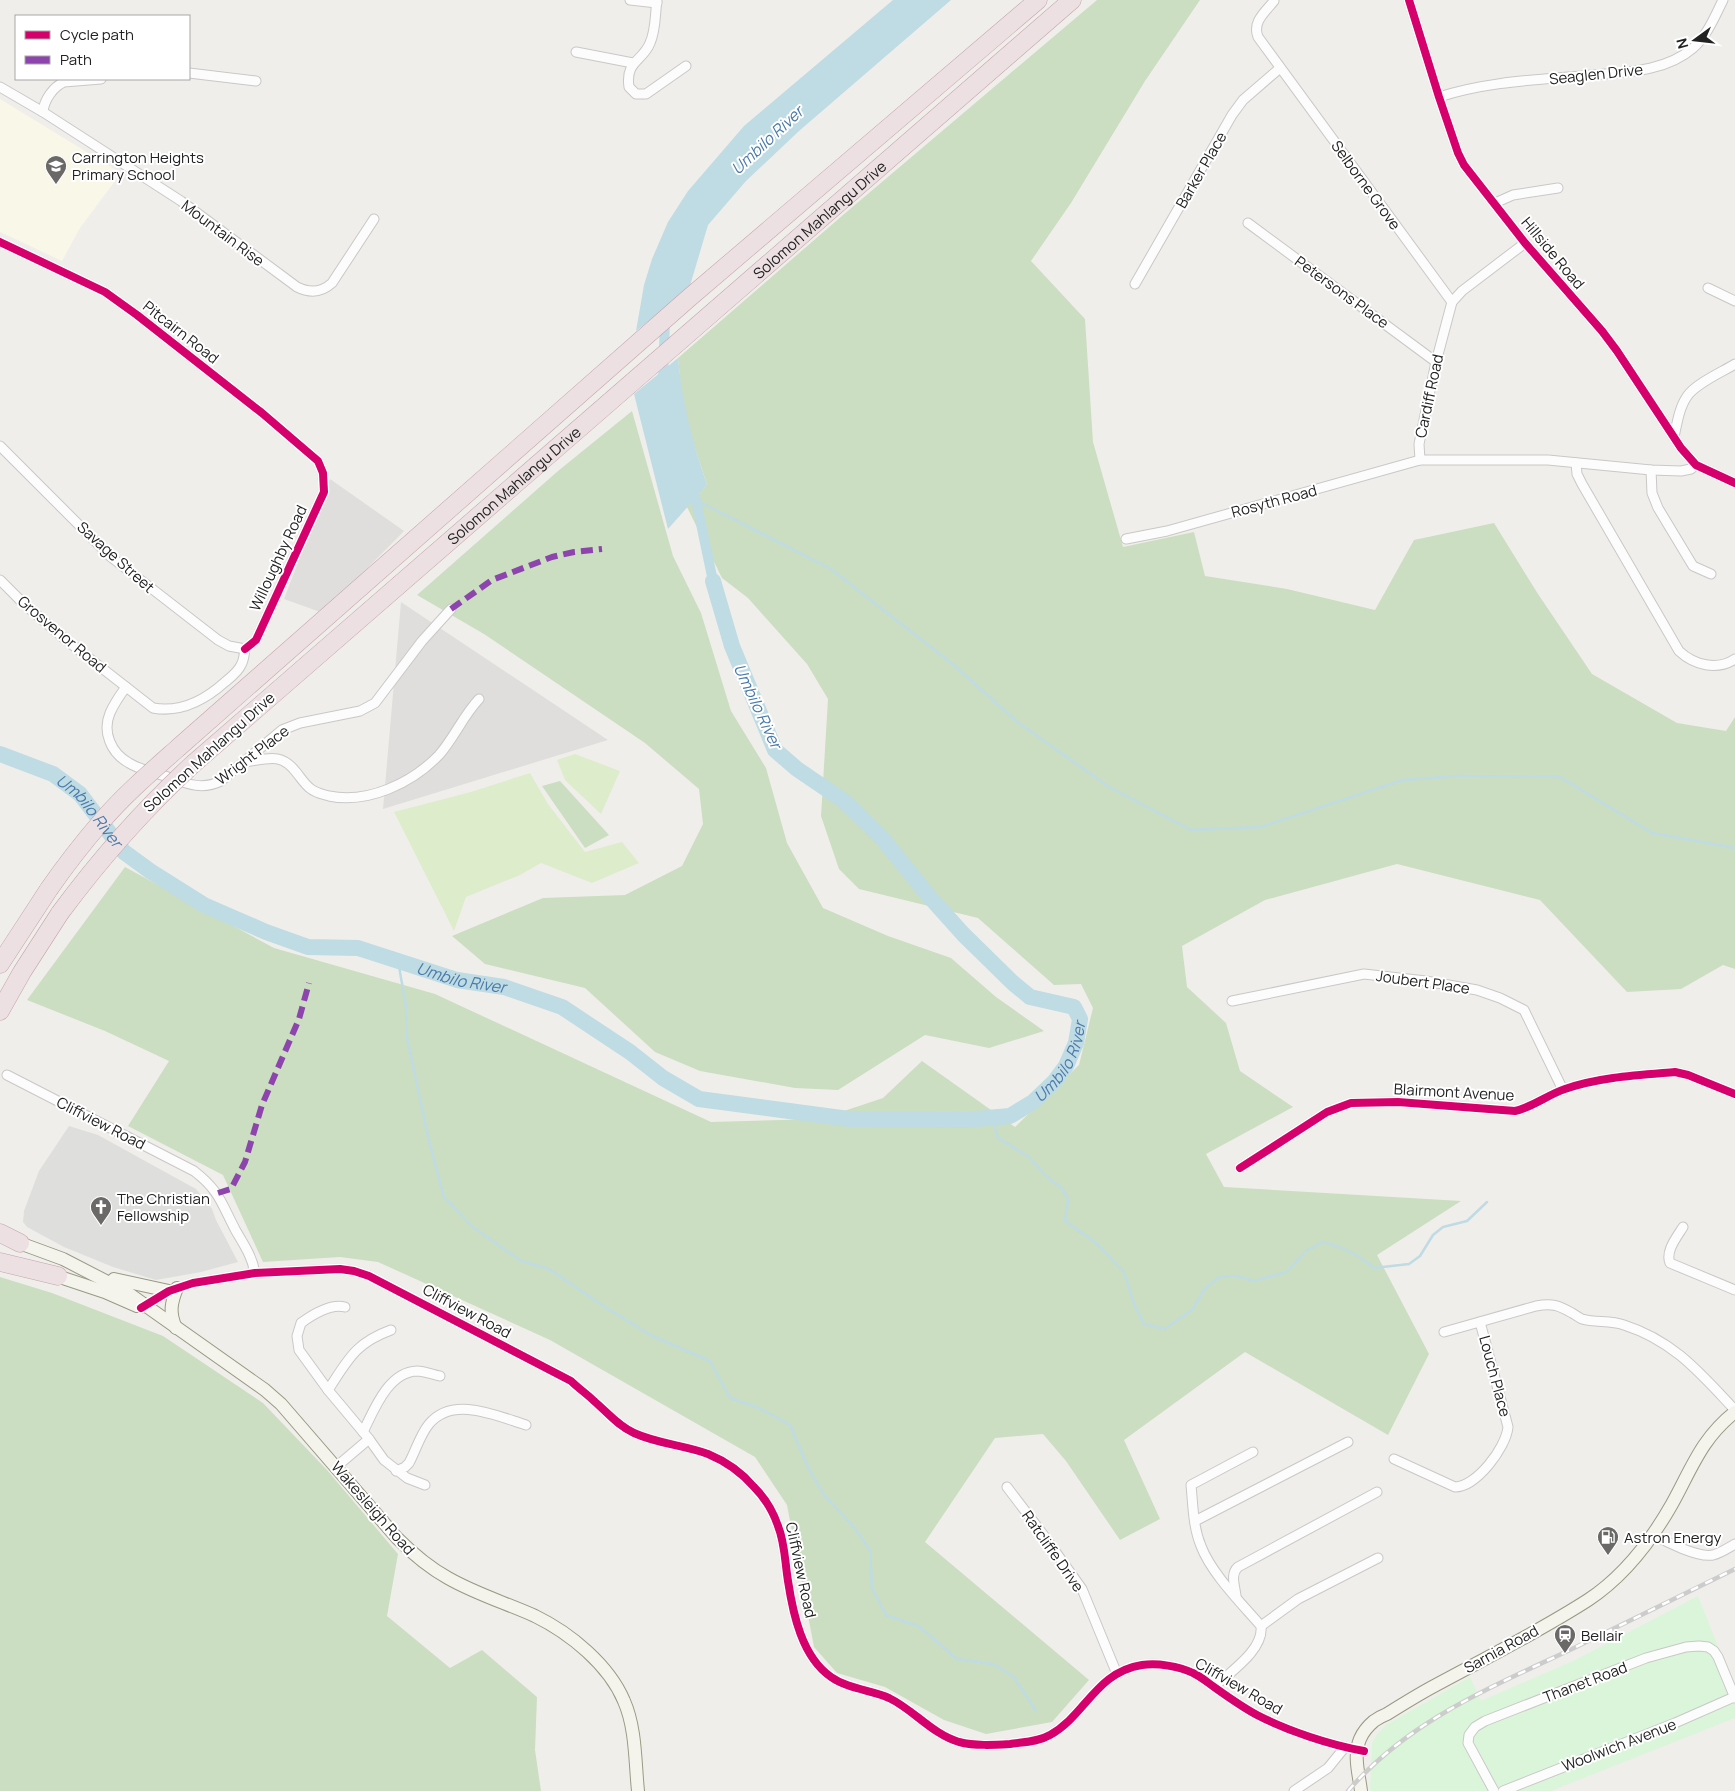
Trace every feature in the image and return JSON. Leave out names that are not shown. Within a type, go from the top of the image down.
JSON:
[{"type":"highway","name":"Solomon Mahlangu Drive","points":[[0,964],[66,864],[101,821],[134,788],[689,298],[1038,0]]},
{"type":"highway","name":"Solomon Mahlangu Drive","points":[[0,1011],[22,972],[60,913],[122,836],[164,790],[690,330],[1072,0]]},
{"type":"highway","points":[[0,1234],[20,1243]]},
{"type":"highway","points":[[0,1262],[58,1276]]},
{"type":"main road","name":"Wakesleigh Road","points":[[20,1243],[63,1259],[125,1291],[147,1309],[236,1369],[281,1404],[397,1538],[417,1558],[433,1570],[464,1587],[536,1617],[571,1638],[589,1653],[616,1685],[624,1701],[630,1720],[638,1791]]},
{"type":"main road","name":"Wakesleigh Road","points":[[0,1253],[147,1309]]},
{"type":"main road","points":[[90,1272],[130,1284],[173,1290],[170,1313],[176,1328]]},
{"type":"main road","name":"Sarnia Road","points":[[1362,1791],[1365,1781],[1355,1749],[1369,1737],[1387,1713],[1575,1608],[1613,1581],[1653,1534],[1709,1437],[1735,1411]]},
{"type":"street","points":[[630,0],[657,1],[653,35],[650,44],[633,63],[631,69],[629,87],[633,93],[646,94],[686,66]]},
{"type":"street","name":"Hillside Road","points":[[1409,0],[1439,97],[1461,159],[1525,243],[1602,331],[1674,437],[1696,465],[1735,483]]},
{"type":"street","name":"Seaglen Drive","points":[[1439,97],[1473,87],[1640,70],[1669,63],[1695,47],[1708,30],[1723,0]]},
{"type":"street","name":"Selborne Grove","points":[[1274,1],[1259,19],[1255,26],[1256,32],[1280,68],[1452,302]]},
{"type":"street","points":[[576,52],[633,63]]},
{"type":"street","name":"Barker Place","points":[[1135,284],[1232,115],[1243,100],[1280,68]]},
{"type":"street","points":[[190,73],[256,81]]},
{"type":"street","points":[[43,112],[51,93],[59,84],[89,80]]},
{"type":"street","name":"Mountain Rise","points":[[0,87],[43,112],[181,201],[248,252],[305,291],[318,291],[332,283],[374,219]]},
{"type":"street","points":[[1495,203],[1513,195],[1558,188]]},
{"type":"street","name":"Petersons Place","points":[[1248,223],[1436,362]]},
{"type":"street","name":"Pitcairn Road","points":[[0,242],[106,292],[262,413],[311,454],[318,461],[323,473]]},
{"type":"street","points":[[1452,302],[1462,291],[1525,243]]},
{"type":"street","points":[[1708,288],[1735,301]]},
{"type":"street","name":"Cardiff Road","points":[[1452,302],[1436,362],[1419,444],[1420,460],[1548,460],[1576,464],[1681,471],[1691,469],[1696,465]]},
{"type":"street","points":[[1674,437],[1683,404],[1688,395],[1735,364]]},
{"type":"street","name":"Savage Street","points":[[0,446],[111,557],[218,640],[229,646],[244,650]]},
{"type":"street","name":"Rosyth Road","points":[[1126,539],[1167,531],[1420,460]]},
{"type":"street","points":[[1576,464],[1576,474],[1679,651],[1686,658],[1700,664],[1717,665],[1735,658]]},
{"type":"street","points":[[1651,470],[1652,493],[1658,508],[1693,566],[1711,574]]},
{"type":"street","name":"Willoughby Road","points":[[126,687],[153,708],[163,710],[190,704],[202,699],[237,672],[243,660],[244,650],[256,640],[324,492],[323,473]]},
{"type":"street","name":"Grosvenor Road","points":[[0,580],[23,603],[66,640],[126,687]]},
{"type":"street","name":"Wright Place","points":[[126,687],[109,715],[107,734],[114,750],[128,763],[186,783],[199,786],[214,785],[245,762],[274,735],[292,725],[360,711],[375,703],[422,641],[451,609]]},
{"type":"street","points":[[245,762],[281,758],[289,763],[305,785],[316,793],[337,797],[370,795],[398,785],[440,754],[464,717],[479,700]]},
{"type":"street","name":"Joubert Place","points":[[1232,1001],[1364,974],[1426,981],[1477,990],[1500,998],[1524,1010],[1563,1090]]},
{"type":"street","name":"Blairmont Avenue","points":[[1240,1168],[1327,1112],[1351,1103],[1398,1102],[1515,1111],[1533,1106],[1563,1090],[1592,1082],[1675,1072],[1688,1075],[1735,1094]]},
{"type":"street","name":"Cliffview Road","points":[[7,1075],[194,1171],[206,1180],[218,1194],[250,1255],[255,1273]]},
{"type":"street","points":[[1683,1227],[1668,1256],[1670,1263],[1735,1290]]},
{"type":"street","name":"Cliffview Road","points":[[147,1309],[173,1290],[192,1283],[255,1273],[340,1269],[354,1271],[369,1276],[571,1381],[617,1423],[631,1432],[663,1443],[706,1454],[736,1470],[762,1495],[771,1508],[778,1526],[793,1609],[807,1649],[817,1665],[832,1677],[846,1684],[872,1691],[907,1708],[937,1732],[956,1741],[974,1745],[1002,1744],[1029,1742],[1049,1736],[1063,1726],[1103,1683],[1117,1674],[1141,1665],[1168,1666],[1193,1672],[1238,1704],[1282,1728],[1355,1749]]},
{"type":"street","name":"Louch Place","points":[[1444,1332],[1536,1306],[1550,1304],[1560,1307],[1581,1319],[1607,1321],[1625,1325],[1665,1343],[1680,1354],[1735,1411]]},
{"type":"street","points":[[344,1307],[339,1305],[330,1307],[305,1320],[301,1324],[297,1336],[297,1346],[302,1356],[384,1460],[407,1478],[425,1485]]},
{"type":"street","name":"Louch Place","points":[[1394,1459],[1454,1487],[1460,1487],[1468,1483],[1493,1461],[1498,1454],[1508,1435],[1508,1427],[1480,1322]]},
{"type":"street","points":[[328,1390],[351,1354],[358,1347],[374,1336],[391,1330]]},
{"type":"street","points":[[336,1467],[366,1435],[383,1394],[396,1380],[415,1371],[440,1376]]},
{"type":"street","points":[[396,1471],[409,1463],[430,1423],[445,1414],[467,1409],[478,1410],[526,1425]]},
{"type":"street","points":[[1195,1521],[1348,1442]]},
{"type":"street","points":[[1214,1687],[1254,1651],[1261,1638],[1261,1626],[1208,1561],[1201,1547],[1195,1521],[1191,1485],[1253,1452]]},
{"type":"street","name":"Ratcliffe Drive","points":[[1007,1487],[1082,1589],[1117,1674]]},
{"type":"street","points":[[1236,1596],[1233,1576],[1238,1566],[1377,1492]]},
{"type":"street","points":[[1653,1534],[1665,1542],[1706,1555],[1714,1554],[1734,1545],[1735,1535]]},
{"type":"street","points":[[1261,1626],[1298,1599],[1378,1558]]},
{"type":"street","name":"Thanet Road","points":[[1494,1791],[1468,1744],[1468,1735],[1485,1721],[1646,1658],[1686,1647],[1708,1647],[1714,1651],[1731,1675]]},
{"type":"street","points":[[1731,1675],[1735,1697]]},
{"type":"street","name":"Woolwich Avenue","points":[[1503,1791],[1675,1723],[1735,1697]]},
{"type":"street","points":[[1294,1791],[1355,1749]]},
{"type":"shaded area","name":"Carrington Heights Primary School","points":[[0,99],[121,173],[80,228],[62,261],[0,232]]},
{"type":"shaded area","points":[[330,479],[404,531],[323,613],[284,599]]},
{"type":"shaded area","points":[[401,602],[608,740],[383,809]]},
{"type":"shaded area","points":[[69,1126],[98,1135],[196,1189],[212,1209],[238,1262],[201,1272],[156,1280],[113,1267],[64,1247],[27,1227],[23,1222],[24,1211],[39,1171]]},
{"type":"green space","points":[[1097,0],[1200,0],[1145,81],[1071,203],[1031,261],[1085,319],[1093,442],[1123,547],[1194,532],[1205,576],[1287,589],[1375,610],[1414,540],[1494,523],[1538,594],[1592,674],[1677,723],[1726,731],[1735,717],[1735,969],[1723,965],[1681,989],[1627,992],[1540,900],[1397,864],[1265,900],[1182,946],[1187,987],[1226,1023],[1240,1071],[1293,1107],[1206,1154],[1224,1187],[1461,1201],[1377,1255],[1429,1354],[1388,1435],[1245,1352],[1124,1440],[1160,1519],[1120,1540],[1066,1461],[1043,1434],[995,1438],[925,1542],[1089,1680],[1052,1722],[986,1734],[944,1720],[885,1687],[837,1673],[814,1647],[787,1505],[755,1457],[550,1340],[378,1262],[340,1257],[263,1262],[223,1175],[128,1126],[169,1061],[105,1031],[27,1000],[125,867],[274,948],[435,994],[711,1122],[820,1119],[883,1098],[922,1061],[1015,1127],[1079,1065],[1093,1008],[1081,984],[1054,985],[978,918],[859,889],[839,869],[821,816],[828,699],[807,664],[748,598],[722,578],[687,507],[707,485],[689,429],[681,388],[678,358],[843,215]]},
{"type":"green space","points":[[632,411],[673,556],[701,613],[731,711],[766,768],[787,843],[823,908],[888,936],[951,958],[996,997],[1044,1031],[989,1048],[925,1035],[838,1090],[795,1088],[700,1071],[655,1052],[585,988],[485,964],[452,936],[543,898],[625,895],[682,866],[703,824],[699,789],[645,743],[484,634],[417,595],[558,471]]},
{"type":"green space","points":[[575,754],[620,771],[601,814],[565,780],[557,760]]},
{"type":"green space","points":[[530,773],[548,804],[585,852],[622,842],[639,863],[592,883],[541,863],[520,875],[466,897],[454,931],[394,812],[471,792]]},
{"type":"green space","points":[[560,781],[609,835],[585,848],[542,786]]},
{"type":"green space","points":[[0,1277],[52,1293],[163,1336],[263,1403],[327,1470],[398,1554],[387,1616],[450,1668],[482,1650],[537,1697],[535,1750],[541,1791],[0,1791]]},
{"type":"green space","points":[[1698,1596],[1735,1689],[1735,1718],[1551,1791],[1370,1791],[1372,1743],[1377,1734],[1386,1725],[1470,1677],[1481,1701],[1575,1660]]},
{"type":"water","points":[[893,0],[951,0],[799,131],[746,181],[708,225],[689,289],[636,331],[644,285],[652,259],[668,222],[688,191],[744,126]]},
{"type":"water","points":[[678,358],[689,422],[707,485],[668,529],[634,394]]},
{"type":"waterway","name":"Umbilo River","points":[[663,383],[665,318]]},
{"type":"waterway","name":"Umbilo River","points":[[692,486],[713,581]]},
{"type":"waterway","points":[[696,500],[831,569],[955,666],[1016,721],[1109,787],[1191,830],[1261,827],[1403,780],[1459,776],[1560,777],[1652,833],[1735,848]]},
{"type":"waterway","name":"Umbilo River","points":[[0,754],[53,774],[80,794],[124,852],[204,905],[266,932],[308,947],[358,948],[457,980],[504,987],[562,1007],[630,1052],[663,1078],[699,1099],[849,1119],[965,1120],[1010,1116],[1033,1102],[1054,1082],[1066,1066],[1076,1043],[1080,1019],[1074,1007],[1030,997],[1013,983],[963,934],[928,895],[882,838],[844,801],[797,769],[775,750],[732,646],[713,581]]},
{"type":"waterway","points":[[398,961],[406,1006],[407,1037],[429,1141],[444,1197],[473,1227],[521,1261],[549,1269],[652,1336],[710,1361],[730,1398],[759,1408],[790,1425],[808,1467],[824,1495],[853,1526],[870,1550],[872,1588],[886,1615],[920,1627],[957,1659],[993,1664],[1014,1677],[1036,1711]]},
{"type":"waterway","points":[[992,1118],[998,1138],[1029,1157],[1046,1176],[1063,1189],[1068,1200],[1065,1221],[1095,1242],[1124,1272],[1134,1304],[1144,1324],[1165,1329],[1192,1310],[1205,1289],[1219,1277],[1236,1276],[1254,1281],[1287,1272],[1306,1251],[1323,1242],[1350,1252],[1374,1268],[1409,1264],[1420,1256],[1433,1235],[1443,1227],[1467,1221],[1487,1202]]},
{"type":"railway","points":[[1348,1791],[1372,1766],[1398,1744],[1453,1708],[1735,1569]]},
{"type":"marked path","points":[[451,609],[492,580],[552,557],[602,549]]},
{"type":"marked path","points":[[218,1193],[231,1189],[245,1162],[262,1105],[299,1019],[309,983]]},
{"type":"cycle path","points":[[1409,0],[1439,97],[1464,165],[1525,243],[1602,331],[1681,448],[1696,465],[1735,483]]},
{"type":"cycle path","points":[[0,242],[105,292],[262,413],[318,461],[323,473],[324,492],[256,640],[245,649]]},
{"type":"cycle path","points":[[1240,1168],[1327,1112],[1351,1103],[1398,1102],[1515,1111],[1578,1085],[1619,1077],[1675,1072],[1688,1075],[1735,1094]]},
{"type":"cycle path","points":[[141,1308],[169,1291],[193,1283],[255,1273],[340,1269],[354,1271],[369,1276],[571,1381],[628,1430],[652,1440],[699,1451],[721,1460],[739,1472],[758,1491],[774,1515],[782,1539],[796,1621],[806,1647],[821,1668],[838,1681],[889,1698],[932,1728],[959,1742],[978,1745],[1041,1739],[1062,1727],[1113,1676],[1126,1669],[1155,1664],[1174,1667],[1196,1674],[1246,1709],[1282,1727],[1323,1741],[1364,1751]]},
{"type":"place","name":"Carrington Heights Primary School","points":[[56,185]]},
{"type":"place","name":"The Christian Fellowship","points":[[101,1226]]},
{"type":"place","name":"Astron Energy","points":[[1608,1556]]},
{"type":"place","name":"Bellair","points":[[1565,1654]]}]
